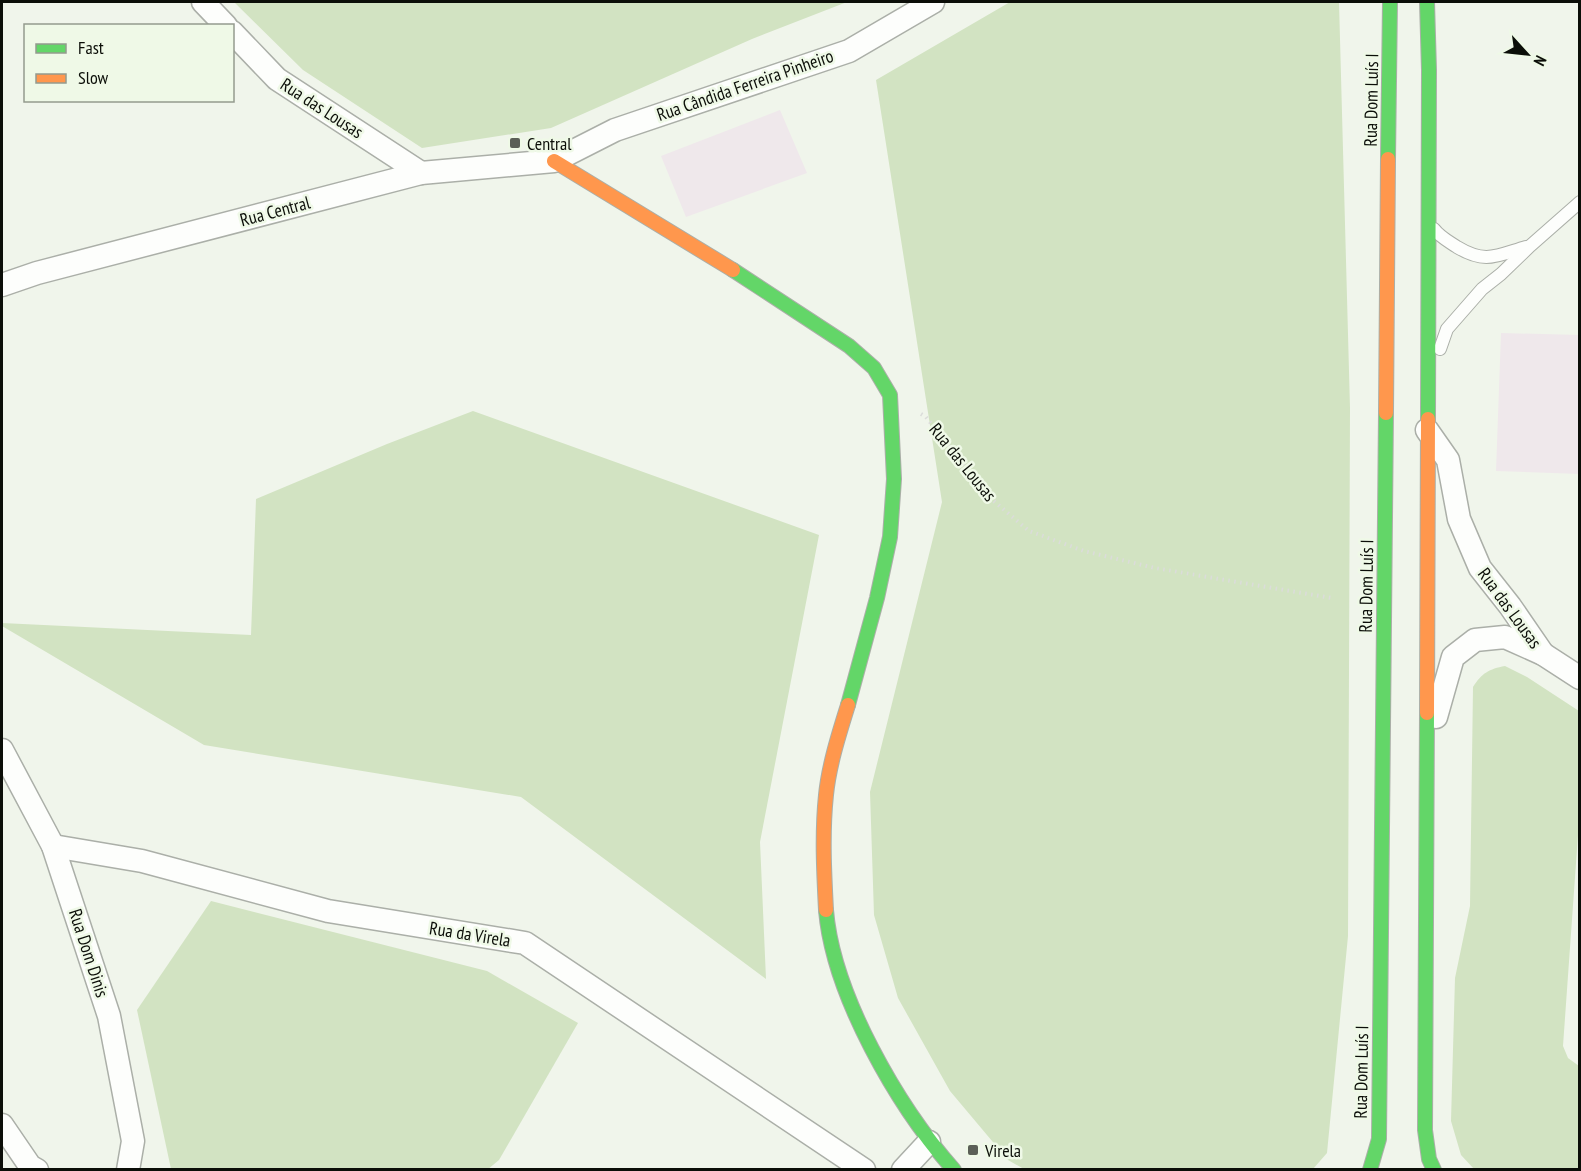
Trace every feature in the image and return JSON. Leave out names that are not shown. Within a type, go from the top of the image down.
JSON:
[{"type":"main road","name":"Rua Dom Luís I","points":[[1370,1170],[1379,1139],[1390,2]]},
{"type":"main road","points":[[1427,2],[1425,1130],[1429,1159],[1434,1170]]},
{"type":"main road","points":[[554,161],[762,287],[849,346],[874,368],[890,394],[894,479],[890,537],[877,598],[839,733],[826,793],[823,863],[828,932],[852,1009],[884,1069],[929,1142],[954,1170]]},
{"type":"street","points":[[203,2],[224,24]]},
{"type":"street","name":"Rua Cândida Ferreira Pinheiro","points":[[554,161],[615,130],[849,51],[933,2]]},
{"type":"street","name":"Rua das Lousas","points":[[234,34],[277,79],[421,173]]},
{"type":"street","name":"Rua Central","points":[[2,285],[37,273],[421,173],[554,161]]},
{"type":"street","name":"Rua das Lousas","points":[[1427,430],[1448,460],[1459,519],[1480,568],[1543,654]]},
{"type":"street","name":"Rua das Lousas","points":[[1426,752],[1453,657],[1475,640],[1505,637],[1543,654],[1580,678]]},
{"type":"street","name":"Rua Dom Dinis","points":[[2,750],[53,846],[109,1016],[133,1141],[128,1170]]},
{"type":"street","name":"Rua da Virela","points":[[53,846],[142,861],[327,911],[525,943],[864,1170]]},
{"type":"street","points":[[2,1125],[30,1166],[37,1170]]},
{"type":"street","points":[[903,1170],[929,1142]]},
{"type":"lane","points":[[1427,384],[1447,329],[1482,289],[1580,202]]},
{"type":"lane","points":[[1428,220],[1439,236],[1481,259],[1530,246]]},
{"type":"path","name":"Rua das Lousas","points":[[890,394],[926,417],[988,496],[1029,531],[1084,551],[1155,568],[1332,598]]},
{"type":"green space","points":[[234,2],[847,2],[752,39],[551,128],[422,148],[303,70]]},
{"type":"green space","points":[[1010,2],[1339,2],[1350,408],[1348,936],[1327,1153],[1313,1169],[1024,1169],[1008,1160],[950,1091],[898,998],[874,915],[870,792],[942,502],[876,80]]},
{"type":"green space","points":[[473,411],[819,535],[760,842],[766,979],[521,797],[204,745],[2,626],[2,623],[251,635],[256,499]]},
{"type":"green space","points":[[1505,666],[1527,677],[1579,711],[1579,821],[1563,1046],[1568,1058],[1579,1066],[1579,1169],[1474,1169],[1461,1155],[1451,1121],[1455,978],[1470,906],[1473,687],[1486,672]]},
{"type":"green space","points":[[211,901],[487,971],[578,1023],[499,1160],[487,1170],[171,1169],[137,1010]]},
{"type":"building","points":[[780,110],[807,173],[686,217],[661,156]]},
{"type":"building","points":[[1501,333],[1580,335],[1580,474],[1496,471]]},
{"type":"traffic: fast","points":[[1388,159],[1390,2]]},
{"type":"traffic: fast","points":[[1427,2],[1429,70],[1428,419]]},
{"type":"traffic: fast","points":[[733,270],[849,346],[874,368],[890,395],[894,479],[890,537],[877,598],[848,705]]},
{"type":"traffic: fast","points":[[1370,1170],[1379,1139],[1386,413]]},
{"type":"traffic: fast","points":[[1427,713],[1425,1130],[1429,1159],[1434,1170]]},
{"type":"traffic: fast","points":[[826,910],[831,943],[841,978],[872,1048],[911,1115],[954,1170]]},
{"type":"traffic: slow","points":[[1386,413],[1388,159]]},
{"type":"traffic: slow","points":[[554,161],[733,270]]},
{"type":"traffic: slow","points":[[1427,713],[1428,419]]},
{"type":"traffic: slow","points":[[826,910],[824,838],[827,784],[848,705]]},
{"type":"place","name":"Central","points":[[515,143]]},
{"type":"place","name":"Virela","points":[[973,1150]]}]
